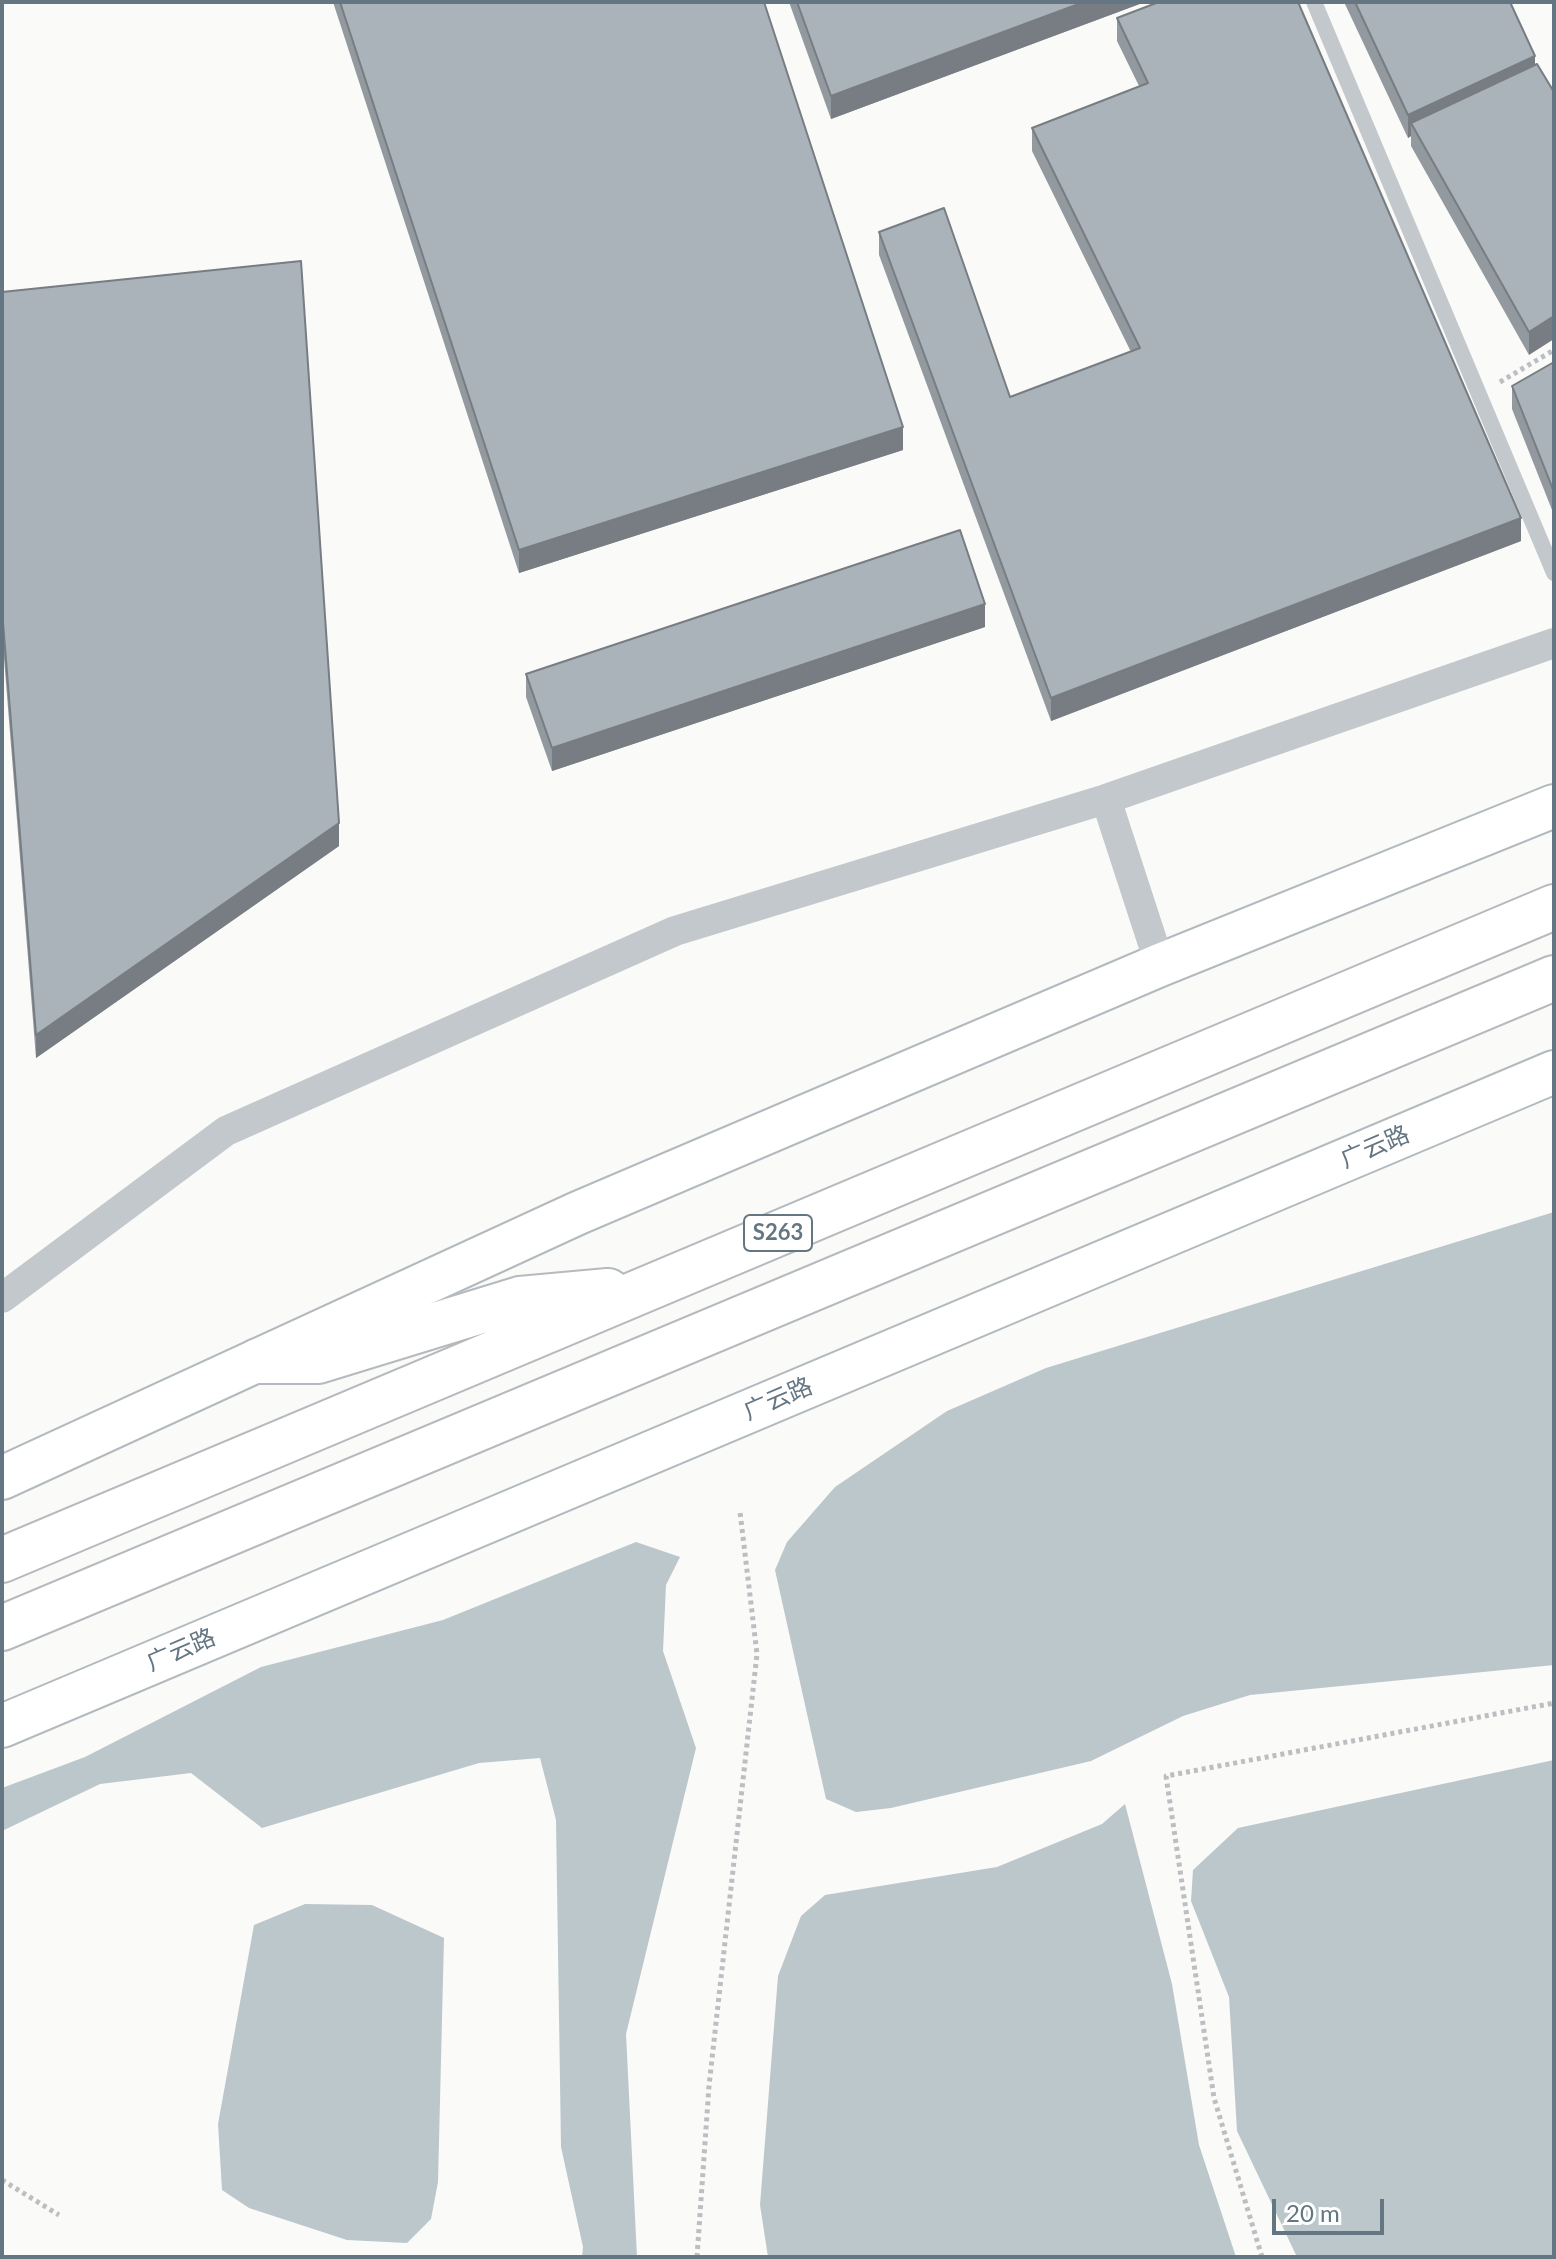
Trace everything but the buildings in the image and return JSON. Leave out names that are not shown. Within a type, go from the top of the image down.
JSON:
[{"type":"main road","points":[[2,1478],[578,1213],[1160,965],[1554,806]]},
{"type":"main road","name":"S263","points":[[2,1560],[1554,907]]},
{"type":"main road","name":"S263","points":[[2,1628],[1554,978]]},
{"type":"main road","name":"广云路","points":[[2,1726],[1554,1072]]},
{"type":"main road","points":[[258,1361],[318,1361],[520,1299],[651,1287]]},
{"type":"street","points":[[2,1298],[226,1131],[675,931],[1106,799],[1554,643]]},
{"type":"street","points":[[1106,799],[1160,965]]},
{"type":"lane","points":[[1314,2],[1554,573]]},
{"type":"path","points":[[1478,394],[1554,350]]},
{"type":"path","points":[[697,2257],[709,2086],[757,1654],[740,1512]]},
{"type":"path","points":[[1262,2257],[1214,2098],[1166,1776],[1554,1703]]},
{"type":"path","points":[[2,2180],[59,2215]]},
{"type":"shaded area","points":[[1554,1212],[1554,1665],[1250,1695],[1183,1716],[1091,1761],[891,1808],[856,1812],[826,1799],[775,1570],[787,1542],[835,1487],[947,1411],[1046,1368]]},
{"type":"shaded area","points":[[636,1542],[680,1557],[666,1585],[663,1651],[696,1748],[626,2034],[637,2257],[582,2257],[583,2247],[561,2147],[556,1820],[540,1758],[479,1763],[262,1828],[191,1773],[100,1784],[2,1831],[2,1788],[85,1757],[261,1667],[443,1620]]},
{"type":"shaded area","points":[[1554,1760],[1554,2257],[1297,2257],[1237,2131],[1229,1997],[1191,1901],[1193,1870],[1238,1828]]},
{"type":"shaded area","points":[[1125,1804],[1172,1984],[1199,2145],[1236,2257],[768,2257],[760,2205],[778,1976],[801,1916],[825,1895],[997,1867],[1102,1824]]},
{"type":"shaded area","points":[[305,1904],[372,1905],[444,1938],[438,2182],[431,2219],[407,2243],[347,2240],[249,2208],[222,2190],[218,2124],[254,1925]]}]
